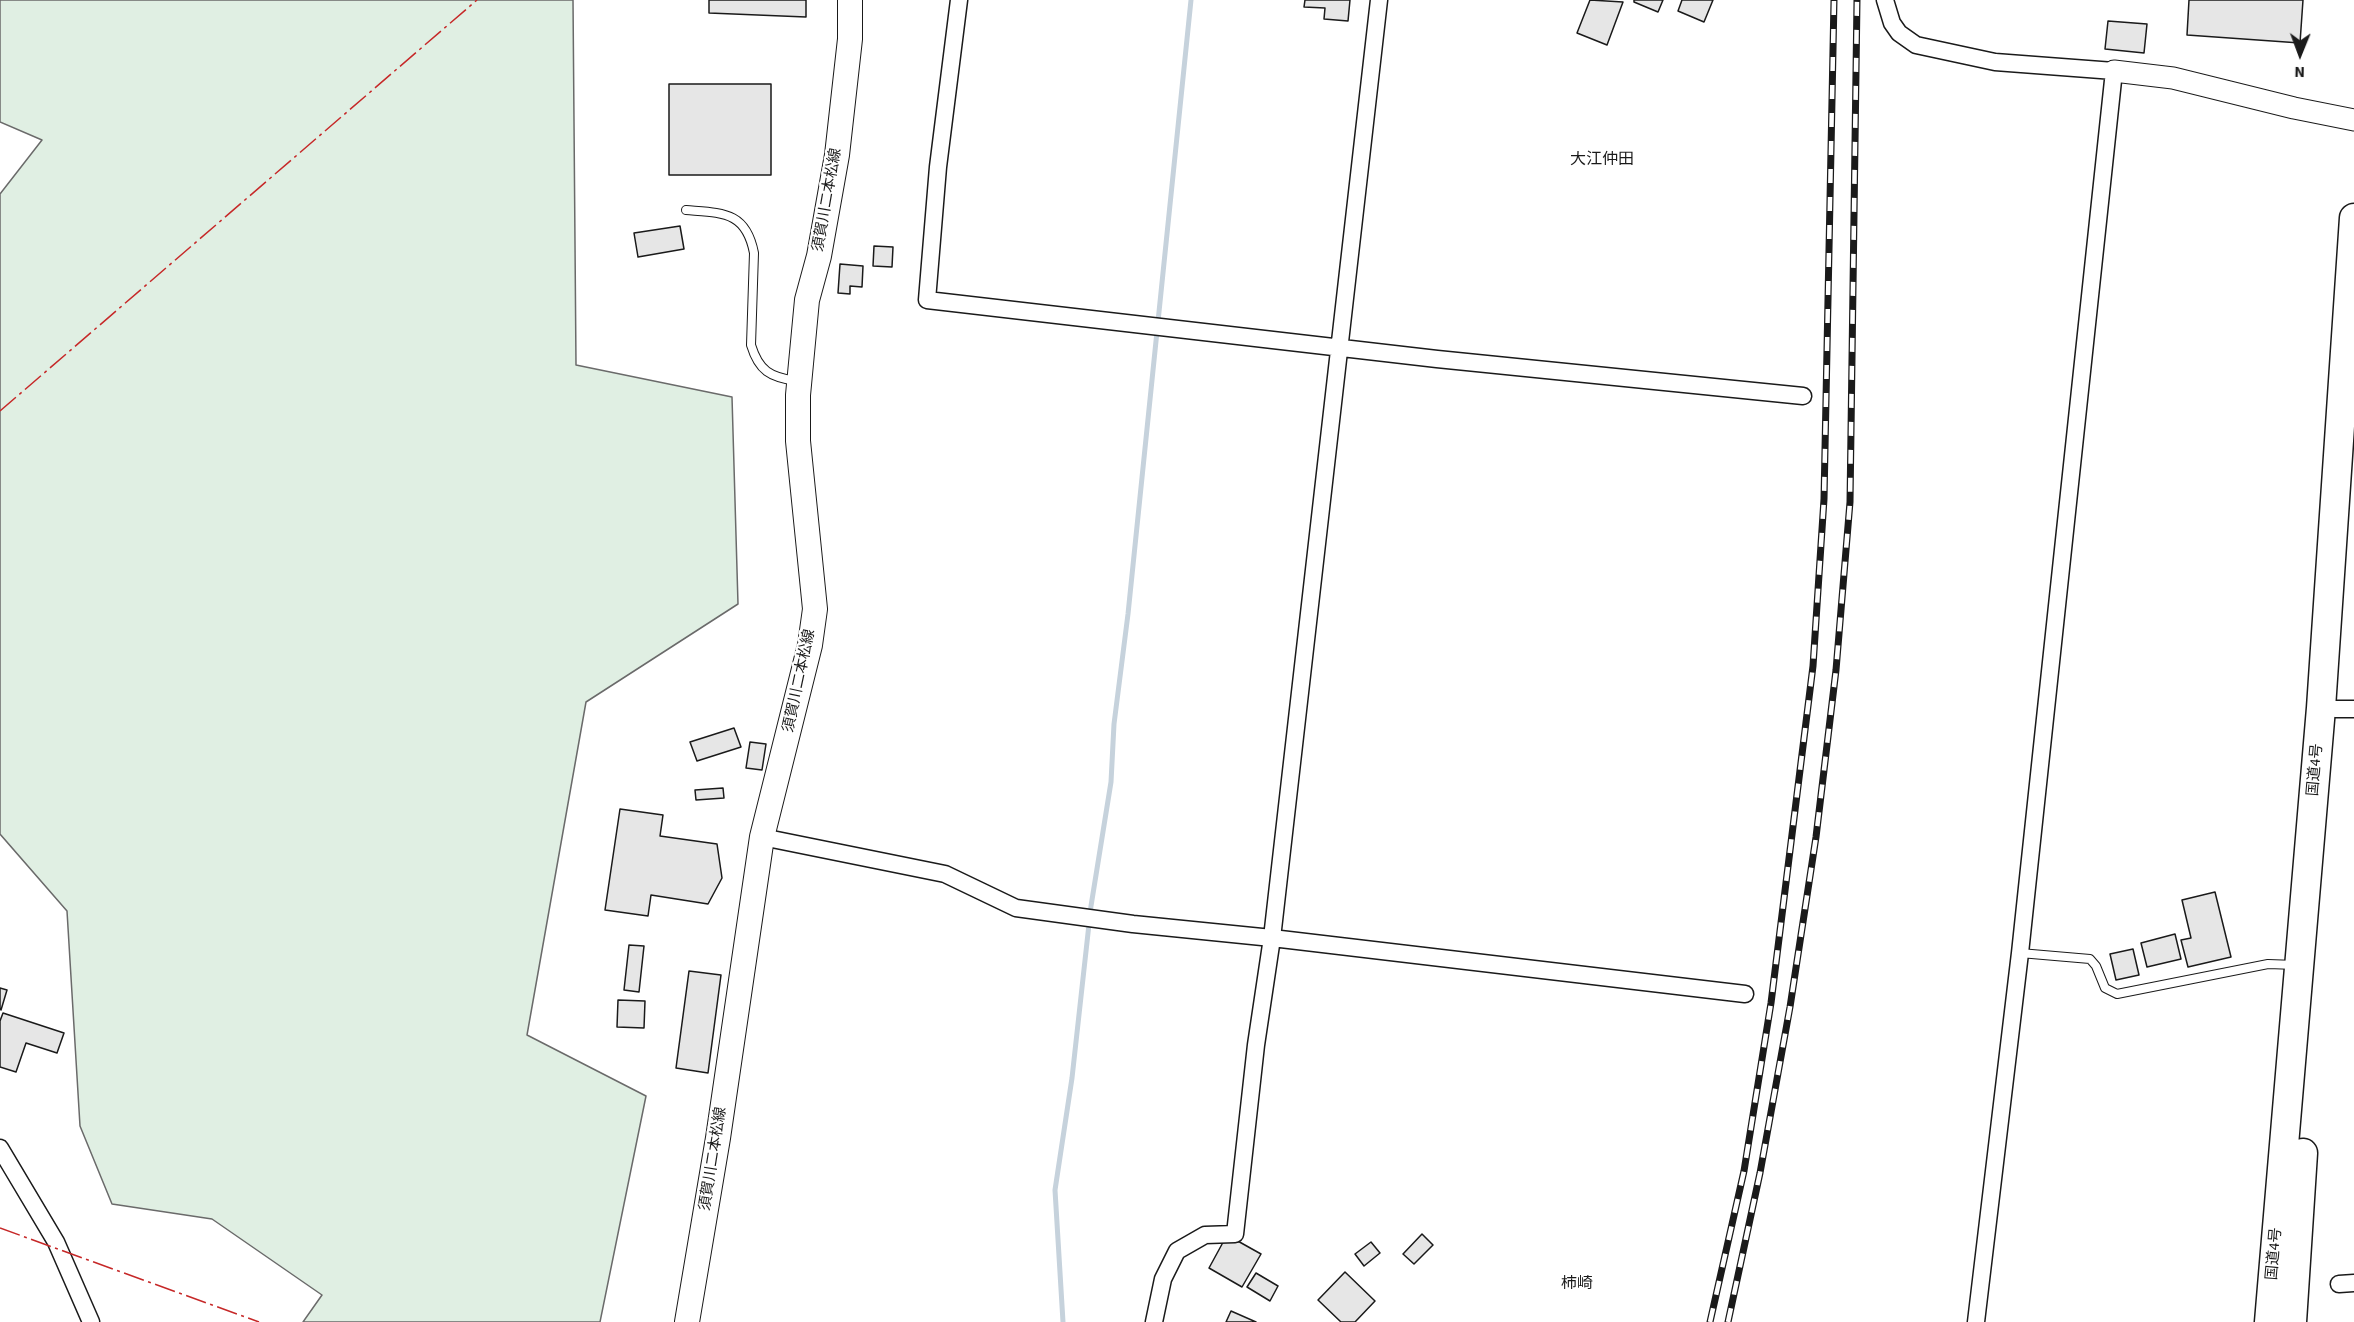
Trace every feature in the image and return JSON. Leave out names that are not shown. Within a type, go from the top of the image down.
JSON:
[{"type":"highway","name":"国道4号","points":[[2269,1322],[2321,708],[2354,218]]},
{"type":"highway","name":"国道4号","points":[[2292,1322],[2344,709],[2354,502]]},
{"type":"main road","name":"須賀川二本松線","points":[[687,1322],[720,1127],[762,837],[810,645],[815,609],[798,441],[800,381],[807,300],[819,256],[837,156],[850,39],[850,0]]},
{"type":"street","points":[[959,0],[938,167],[927,300],[1803,396]]},
{"type":"street","points":[[1154,1322],[1163,1279],[1177,1251],[1205,1235],[1235,1234],[1256,1045],[1272,938],[1379,0]]},
{"type":"street","points":[[1885,0],[1892,23],[1899,33],[1916,45],[1995,62],[2173,78],[2294,108],[2354,120]]},
{"type":"street","points":[[1976,1322],[2020,953],[2114,71]]},
{"type":"street","points":[[762,837],[945,874],[1016,908],[1745,994]]},
{"type":"street","points":[[0,1148],[56,1242],[91,1322]]},
{"type":"lane","points":[[686,210],[724,213],[741,221],[752,242],[754,253],[751,345],[754,356],[762,369],[778,378],[800,381]]},
{"type":"lane","points":[[2020,953],[2090,960],[2096,966],[2105,988],[2117,994],[2268,964],[2299,965]]},
{"type":"green space","points":[[0,0],[573,0],[576,365],[732,397],[738,604],[586,702],[527,1035],[646,1096],[600,1322],[303,1322],[322,1295],[212,1219],[112,1204],[80,1126],[67,911],[0,834],[0,194],[42,140],[0,122]]},
{"type":"building","points":[[709,0],[806,0],[806,17],[709,13]]},
{"type":"building","points":[[1305,0],[1350,0],[1348,21],[1324,19],[1325,8],[1304,7]]},
{"type":"building","points":[[1590,0],[1623,2],[1607,45],[1577,33]]},
{"type":"building","points":[[1634,0],[1663,0],[1658,12]]},
{"type":"building","points":[[1682,0],[1713,0],[1704,22],[1678,11]]},
{"type":"building","points":[[2189,0],[2303,0],[2300,43],[2187,35]]},
{"type":"building","points":[[2108,21],[2147,24],[2144,53],[2105,49]]},
{"type":"building","points":[[669,84],[771,84],[771,175],[669,175]]},
{"type":"building","points":[[680,226],[684,249],[638,257],[634,233]]},
{"type":"building","points":[[874,246],[893,247],[892,267],[873,266]]},
{"type":"building","points":[[840,264],[863,266],[862,287],[850,286],[850,294],[838,293]]},
{"type":"building","points":[[734,728],[741,747],[697,761],[690,742]]},
{"type":"building","points":[[750,742],[766,744],[762,770],[746,768]]},
{"type":"building","points":[[723,788],[724,798],[696,800],[695,790]]},
{"type":"building","points":[[620,809],[663,815],[660,836],[717,844],[722,878],[708,904],[651,895],[648,916],[605,910]]},
{"type":"building","points":[[2215,892],[2231,957],[2188,967],[2181,940],[2191,938],[2182,900]]},
{"type":"building","points":[[2175,934],[2181,959],[2147,967],[2141,943]]},
{"type":"building","points":[[629,945],[644,946],[639,992],[624,990]]},
{"type":"building","points":[[2133,949],[2139,975],[2116,980],[2110,954]]},
{"type":"building","points":[[689,971],[721,975],[708,1073],[676,1068]]},
{"type":"building","points":[[0,988],[7,990],[1,1010],[0,1009]]},
{"type":"building","points":[[618,1000],[645,1001],[644,1028],[617,1027]]},
{"type":"building","points":[[3,1013],[64,1033],[57,1053],[26,1043],[16,1072],[0,1067],[0,1021]]},
{"type":"building","points":[[1422,1234],[1433,1245],[1414,1264],[1403,1254]]},
{"type":"building","points":[[1227,1235],[1261,1254],[1242,1287],[1209,1268]]},
{"type":"building","points":[[1371,1242],[1380,1253],[1364,1266],[1355,1254]]},
{"type":"building","points":[[1345,1272],[1375,1301],[1355,1322],[1341,1322],[1318,1300]]},
{"type":"building","points":[[1256,1273],[1278,1286],[1270,1301],[1247,1287]]},
{"type":"building","points":[[1231,1311],[1256,1322],[1226,1322]]},
{"type":"waterway","points":[[1063,1322],[1055,1190],[1072,1078],[1091,906],[1111,782],[1114,724],[1128,614],[1191,0]]},
{"type":"railway","points":[[1710,1322],[1744,1171],[1771,1003],[1813,666],[1824,499],[1834,0]]},
{"type":"railway","points":[[1728,1322],[1760,1173],[1790,1007],[1816,837],[1836,670],[1850,502],[1857,0]]},
{"type":"power","points":[[0,411],[477,0]]},
{"type":"power","points":[[0,1228],[259,1322]]},
{"type":"district","name":"大江仲田","points":[[1602,160]]},
{"type":"district","name":"柿崎","points":[[1577,1284]]}]
